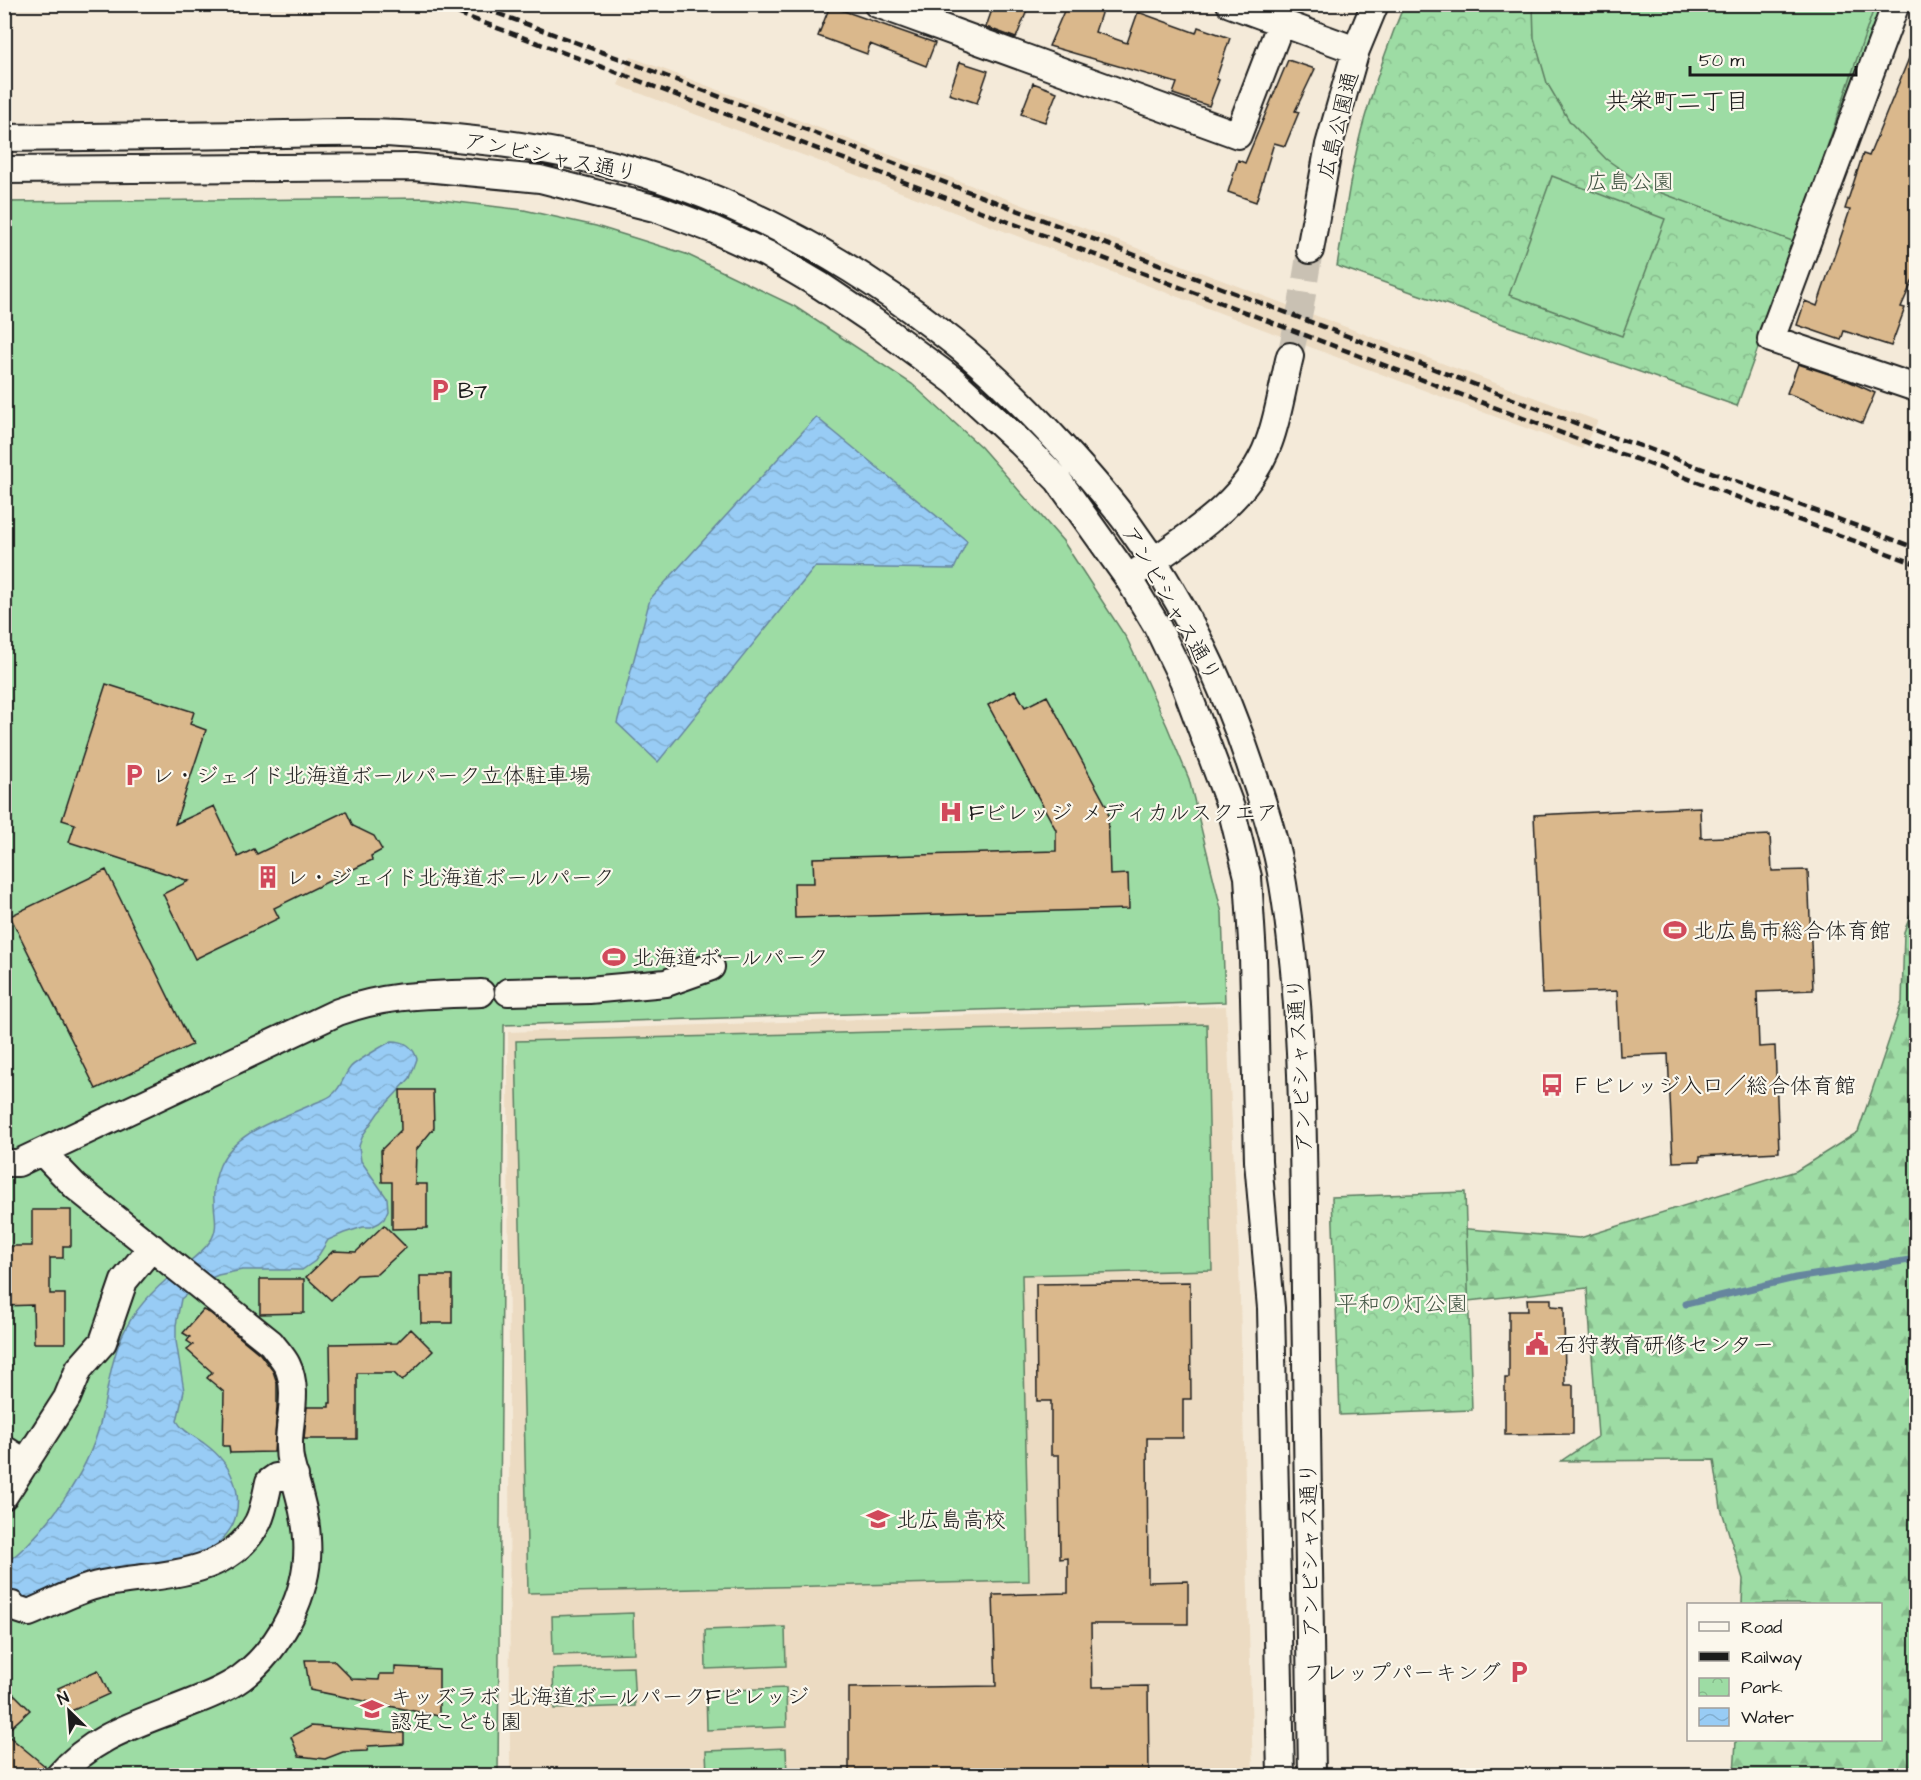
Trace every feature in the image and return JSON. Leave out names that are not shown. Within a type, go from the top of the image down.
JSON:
[{"type":"street","points":[[877,4],[1238,135],[1281,23]]},
{"type":"street","points":[[1230,4],[1356,50]]},
{"type":"street","name":"広島公園通","points":[[1310,250],[1329,145],[1356,50],[1375,4]]},
{"type":"street","points":[[1896,4],[1771,339],[1915,382]]},
{"type":"street","name":"アンビシャス通り","points":[[4,138],[393,133],[462,138],[532,148],[649,175],[720,201],[817,248],[880,287],[971,356],[1007,388],[1098,486],[1153,561],[1209,659],[1241,735],[1282,876],[1299,1021],[1312,1776]]},
{"type":"street","name":"アンビシャス通り","points":[[4,170],[414,167],[540,179],[658,209],[712,229],[768,254],[821,285],[954,381],[1058,480],[1128,578],[1157,626],[1183,680],[1231,808],[1248,877],[1253,957],[1258,1161],[1271,1308],[1281,1776]]},
{"type":"street","points":[[1128,578],[1211,520],[1235,498],[1250,478],[1269,441],[1290,356]]},
{"type":"street","points":[[508,992],[589,990],[666,983],[711,967]]},
{"type":"street","points":[[4,1164],[18,1163],[338,1012],[363,1003],[386,998],[481,993]]},
{"type":"street","points":[[42,1152],[76,1187],[271,1342],[287,1365],[293,1390],[290,1460],[304,1514],[307,1539],[303,1584],[291,1612],[267,1654],[240,1678],[209,1695],[95,1743],[73,1760],[59,1776]]},
{"type":"street","points":[[4,1496],[67,1398],[79,1369],[103,1342],[124,1281],[152,1247]]},
{"type":"street","points":[[4,1449],[26,1463]]},
{"type":"street","points":[[12,1605],[14,1608],[30,1613],[100,1585],[198,1570],[243,1543],[258,1522],[269,1482],[276,1478],[295,1476]]},
{"type":"shaded area","points":[[631,57],[1598,421],[1582,449],[1434,394],[618,85]]},
{"type":"shaded area","name":"北広島高校","points":[[1226,1006],[1239,1262],[1253,1775],[510,1775],[508,1032]]},
{"type":"green space","name":"広島公園","points":[[1404,5],[1882,5],[1737,406],[1337,266],[1360,135],[1378,74]]},
{"type":"green space","points":[[1533,5],[1875,5],[1795,242],[1648,188],[1606,159],[1570,122],[1547,83],[1534,38]]},
{"type":"green space","points":[[1552,176],[1665,219],[1622,336],[1509,295]]},
{"type":"green space","name":"北海道ボールパーク","points":[[425,198],[524,210],[596,226],[686,254],[794,306],[912,384],[981,447],[1063,541],[1127,639],[1167,726],[1189,779],[1222,913],[1225,1002],[504,1025],[498,1775],[5,1775],[4,202]]},
{"type":"green space","points":[[1916,901],[1916,1775],[1734,1775],[1736,1741],[1882,1741],[1882,1603],[1742,1603],[1743,1579],[1721,1508],[1714,1460],[1561,1461],[1598,1436],[1587,1288],[1459,1302],[1457,1228],[1580,1238],[1796,1171],[1858,1132],[1902,1002],[1904,932]]},
{"type":"green space","points":[[1207,1024],[1212,1270],[1022,1275],[1029,1581],[528,1593],[516,1041]]},
{"type":"green space","name":"平和の灯公園","points":[[1465,1192],[1472,1410],[1340,1415],[1332,1197]]},
{"type":"green space","points":[[633,1613],[634,1653],[553,1655],[552,1616]]},
{"type":"green space","points":[[785,1627],[786,1666],[706,1669],[705,1630]]},
{"type":"green space","points":[[633,1667],[635,1706],[554,1709],[553,1669]]},
{"type":"green space","points":[[786,1688],[787,1727],[707,1730],[706,1691]]},
{"type":"green space","points":[[786,1748],[787,1775],[707,1775],[706,1751]]},
{"type":"water","points":[[816,417],[967,541],[954,569],[815,567],[658,762],[617,723],[650,599]]},
{"type":"water","points":[[392,1041],[408,1045],[417,1059],[410,1078],[378,1113],[363,1135],[359,1146],[361,1161],[387,1198],[388,1210],[384,1219],[371,1227],[363,1227],[328,1240],[315,1261],[302,1270],[242,1270],[218,1275],[202,1282],[181,1299],[176,1325],[176,1341],[184,1391],[177,1421],[186,1431],[218,1455],[228,1469],[235,1484],[237,1496],[233,1524],[213,1547],[186,1561],[5,1604],[4,1564],[35,1537],[49,1520],[86,1462],[100,1424],[114,1357],[127,1326],[153,1292],[200,1253],[208,1245],[213,1235],[215,1183],[220,1165],[227,1153],[248,1134],[260,1127],[331,1096],[352,1066]]},
{"type":"building","points":[[994,4],[1016,4],[1028,8],[1016,38],[986,27]]},
{"type":"building","points":[[1067,4],[1104,4],[1095,32],[1127,43],[1138,12],[1196,33],[1198,27],[1230,38],[1216,79],[1219,80],[1209,106],[1173,94],[1177,83],[1049,46]]},
{"type":"building","points":[[830,6],[935,43],[926,66],[870,44],[867,54],[818,36]]},
{"type":"building","points":[[1916,41],[1917,271],[1901,307],[1905,308],[1891,346],[1844,331],[1841,340],[1797,325],[1805,301],[1817,306],[1850,210],[1845,209],[1863,154],[1869,156]]},
{"type":"building","points":[[1288,60],[1315,69],[1295,111],[1299,112],[1285,146],[1274,143],[1256,202],[1228,192],[1238,160],[1245,163]]},
{"type":"building","points":[[960,62],[988,71],[977,103],[949,94]]},
{"type":"building","points":[[1033,83],[1057,92],[1045,122],[1021,114]]},
{"type":"building","points":[[1798,364],[1844,379],[1875,393],[1862,423],[1787,393]]},
{"type":"building","points":[[106,684],[194,712],[190,724],[206,730],[175,824],[214,806],[238,857],[254,849],[257,854],[346,811],[353,826],[374,836],[382,850],[371,856],[372,860],[274,908],[279,918],[195,959],[163,894],[189,881],[69,842],[75,824],[62,820]]},
{"type":"building","name":"Fビレッジ メディカルスクエア","points":[[1015,690],[1025,707],[1047,696],[1108,809],[1110,875],[1128,874],[1129,909],[795,918],[794,883],[814,883],[813,858],[1056,851],[1056,830],[988,705]]},
{"type":"building","name":"北広島市総合体育館","points":[[1700,807],[1701,838],[1770,835],[1772,871],[1808,870],[1813,990],[1757,992],[1759,1047],[1775,1046],[1779,1152],[1700,1156],[1700,1161],[1673,1162],[1668,1054],[1620,1056],[1617,991],[1542,994],[1534,815]]},
{"type":"building","points":[[106,870],[192,1045],[96,1089],[10,916]]},
{"type":"building","points":[[400,1090],[433,1090],[434,1128],[416,1150],[415,1184],[427,1184],[427,1228],[392,1229],[392,1182],[382,1182],[381,1150],[401,1130]]},
{"type":"building","points":[[32,1210],[71,1210],[71,1246],[63,1246],[63,1258],[50,1258],[50,1294],[65,1294],[65,1343],[34,1343],[33,1305],[4,1306],[4,1246],[32,1246]]},
{"type":"building","points":[[384,1225],[406,1247],[377,1274],[357,1275],[331,1300],[306,1277],[333,1251],[356,1252]]},
{"type":"building","points":[[420,1276],[452,1276],[452,1323],[421,1323]]},
{"type":"building","points":[[260,1279],[304,1279],[304,1313],[260,1314]]},
{"type":"building","points":[[1190,1282],[1191,1399],[1183,1399],[1183,1438],[1147,1438],[1148,1582],[1188,1581],[1188,1624],[1091,1624],[1092,1687],[1148,1686],[1149,1776],[849,1776],[849,1688],[996,1686],[993,1595],[1068,1593],[1068,1558],[1060,1559],[1059,1455],[1051,1455],[1051,1401],[1037,1401],[1036,1284]]},
{"type":"building","name":"石狩教育研修センター","points":[[1527,1299],[1551,1299],[1551,1306],[1564,1307],[1565,1385],[1573,1385],[1573,1434],[1505,1435],[1505,1378],[1509,1378],[1509,1311],[1528,1311]]},
{"type":"building","points":[[203,1310],[210,1313],[260,1354],[273,1371],[277,1383],[274,1452],[230,1453],[229,1446],[223,1446],[224,1392],[207,1378],[212,1372],[187,1350],[193,1345],[187,1341],[190,1337],[183,1333]]},
{"type":"building","points":[[411,1329],[433,1351],[402,1381],[394,1373],[357,1373],[357,1439],[304,1439],[307,1407],[329,1407],[331,1403],[330,1344],[397,1343]]},
{"type":"building","points":[[305,1660],[333,1660],[352,1679],[379,1680],[380,1674],[395,1674],[395,1667],[439,1669],[439,1716],[310,1690]]},
{"type":"building","points":[[98,1670],[109,1694],[69,1712],[58,1688]]},
{"type":"building","points":[[14,1694],[30,1710],[5,1733],[45,1766],[37,1776],[4,1776],[4,1702]]},
{"type":"building","points":[[311,1726],[404,1733],[404,1744],[368,1746],[367,1751],[343,1752],[325,1759],[299,1756],[291,1737]]},
{"type":"waterway","points":[[1686,1304],[1795,1278],[1916,1259]]},
{"type":"tunnel","points":[[1290,356],[1310,250]]},
{"type":"railway","points":[[433,4],[1588,443],[1916,564]]},
{"type":"railway","points":[[472,4],[1615,438],[1916,548]]},
{"type":"place","name":"B7","points":[[440,390]]},
{"type":"place","name":"レ・ジェイド北海道ボールパーク立体駐車場","points":[[134,775]]},
{"type":"place","name":"Fビレッジ メディカルスクエア","points":[[951,812]]},
{"type":"place","name":"レ・ジェイド北海道ボールパーク","points":[[268,877]]},
{"type":"place","name":"北広島市総合体育館","points":[[1675,930]]},
{"type":"place","name":"北海道ボールパーク","points":[[614,957]]},
{"type":"place","name":"Ｆビレッジ入口／総合体育館","points":[[1552,1085]]},
{"type":"place","name":"石狩教育研修センター","points":[[1537,1344]]},
{"type":"place","name":"北広島高校","points":[[878,1519]]},
{"type":"place","name":"フレップパーキング","points":[[1519,1672]]},
{"type":"place","name":"キッズラボ 北海道ボールパークFビレッジ 認定こども園","points":[[372,1709]]},
{"type":"district","name":"共栄町二丁目","points":[[1677,101]]}]
